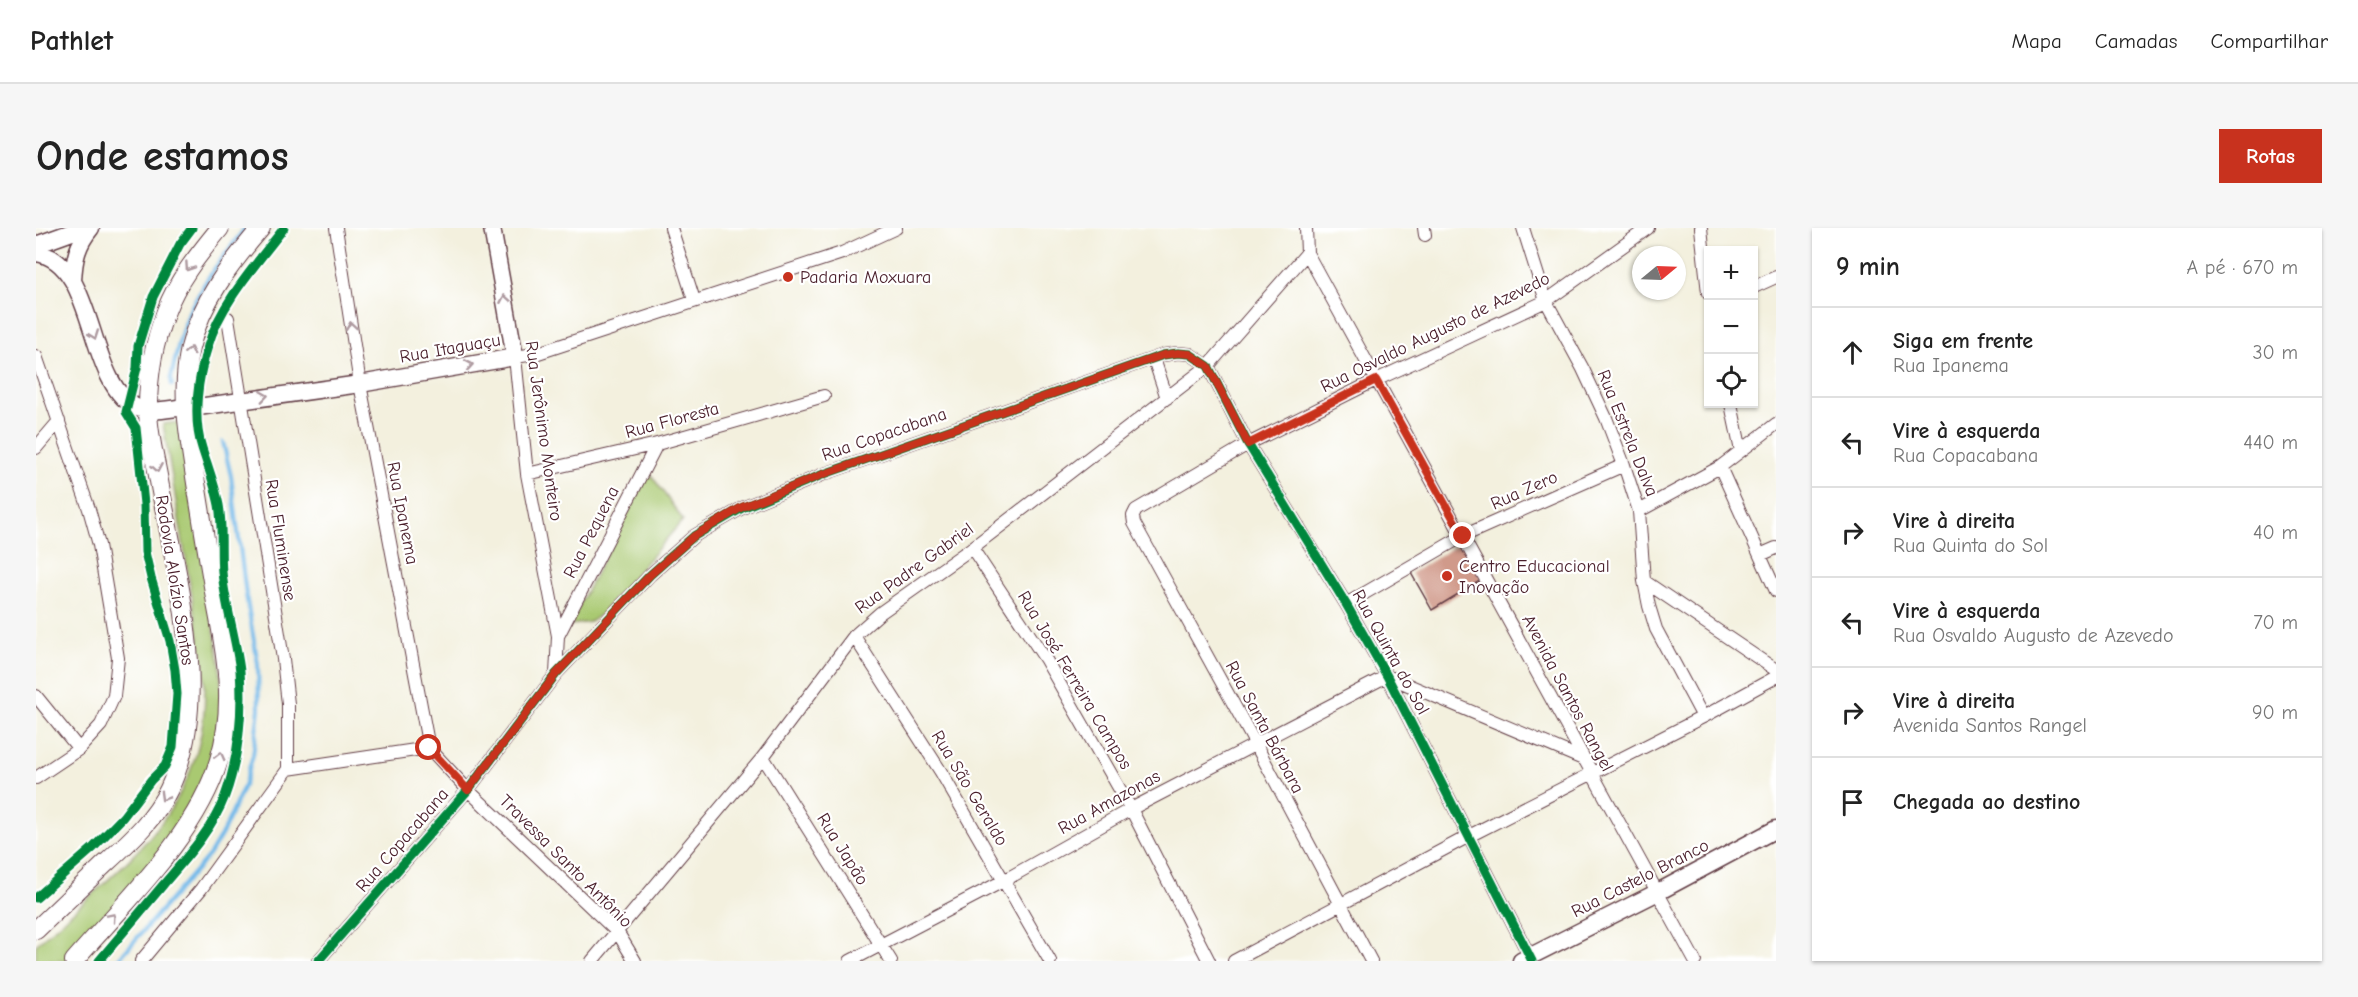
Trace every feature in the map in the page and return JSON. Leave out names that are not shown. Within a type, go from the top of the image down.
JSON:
[{"type":"main road","name":"Rodovia Aloízio Santos","points":[[36,930],[143,827],[170,788],[183,750],[191,696],[189,660],[148,410],[153,359],[166,311],[190,265],[220,228]]},
{"type":"main road","name":"Rodovia Aloízio Santos","points":[[74,961],[183,832],[202,802],[220,759],[227,718],[227,661],[208,563],[184,386],[190,346],[209,300],[228,267],[261,228]]},
{"type":"street","points":[[36,245],[83,228]]},
{"type":"street","points":[[73,281],[74,259],[82,240],[91,228]]},
{"type":"street","name":"Rua Ipanema","points":[[336,228],[360,384],[429,748]]},
{"type":"street","name":"Rua Jerônimo Monteiro","points":[[492,228],[515,357],[527,474],[558,636],[556,674]]},
{"type":"street","points":[[671,228],[694,300]]},
{"type":"street","name":"Rua Itaguaçu","points":[[148,410],[186,405],[198,406],[360,384],[535,354],[842,253],[896,228]]},
{"type":"street","points":[[1306,228],[1307,253]]},
{"type":"street","name":"Rua Estrela Dalva","points":[[1523,228],[1546,301],[1583,369],[1606,418],[1624,465],[1639,511],[1644,581],[1648,606],[1656,629],[1703,717]]},
{"type":"street","name":"Rua Osvaldo Augusto de Azevedo","points":[[1136,510],[1248,444],[1376,380],[1546,301],[1648,228]]},
{"type":"street","points":[[1701,228],[1704,255]]},
{"type":"street","points":[[36,253],[61,265],[73,281],[111,380],[129,402],[138,408],[148,410]]},
{"type":"street","name":"Rua Padre Gabriel","points":[[592,961],[618,933],[764,757],[854,636],[879,613],[972,548],[1208,366],[1307,253]]},
{"type":"street","name":"Avenida Santos Rangel","points":[[1307,253],[1695,961]]},
{"type":"street","points":[[1758,285],[1776,278]]},
{"type":"street","name":"Rua Fluminense","points":[[228,318],[283,659],[288,704],[288,769]]},
{"type":"street","name":"Rua Copacabana","points":[[318,961],[468,790],[556,674],[650,575],[694,536],[742,507],[824,474],[1154,359],[1178,353],[1190,354],[1208,366]]},
{"type":"street","points":[[36,356],[89,509],[99,545],[118,658],[114,696],[101,725],[79,749],[36,778]]},
{"type":"street","points":[[1154,359],[1167,398]]},
{"type":"street","name":"Rua Quinta do Sol","points":[[1208,366],[1248,444],[1346,604],[1387,676],[1469,836],[1528,960]]},
{"type":"street","name":"Rua Floresta","points":[[527,474],[657,444],[824,396]]},
{"type":"street","points":[[1732,408],[1741,451]]},
{"type":"street","points":[[36,448],[59,421]]},
{"type":"street","points":[[1639,511],[1720,467],[1776,424]]},
{"type":"street","name":"Rua Pequena","points":[[558,636],[657,444]]},
{"type":"street","name":"Rua Zero","points":[[1346,604],[1463,536],[1624,465]]},
{"type":"street","points":[[1720,467],[1776,591]]},
{"type":"street","name":"Rua Santa Bárbara","points":[[1136,510],[1133,516],[1134,523],[1371,961]]},
{"type":"street","name":"Rua José Ferreira Campos","points":[[972,548],[1046,660],[1131,809],[1209,961]]},
{"type":"street","points":[[1760,555],[1776,548]]},
{"type":"street","points":[[1644,581],[1776,670]]},
{"type":"street","name":"Rua São Geraldo","points":[[854,636],[941,772],[1050,961]]},
{"type":"street","points":[[1387,676],[1583,759]]},
{"type":"street","name":"Rua Amazonas","points":[[850,961],[1005,880],[1131,809],[1387,676]]},
{"type":"street","points":[[1234,961],[1469,836],[1776,678]]},
{"type":"street","points":[[36,696],[79,749]]},
{"type":"street","points":[[141,961],[201,889],[288,769],[429,748],[468,790]]},
{"type":"street","name":"Rua Japão","points":[[764,757],[891,961]]},
{"type":"street","name":"Travessa Santo Antônio","points":[[468,790],[618,933],[635,961]]},
{"type":"street","name":"Rua Castelo Branco","points":[[1528,960],[1776,829]]},
{"type":"green space","points":[[179,422],[220,665],[222,706],[210,768],[182,828],[68,961],[36,961],[36,945],[132,857],[158,827],[180,794],[195,758],[204,716],[204,667],[163,424]]},
{"type":"green space","points":[[649,472],[683,520],[601,614],[590,622],[572,625],[571,621]]},
{"type":"building","name":"Centro Educacional Inovação","points":[[1462,542],[1483,579],[1432,610],[1411,573]]},
{"type":"waterway","points":[[172,385],[171,378],[177,349],[190,311],[199,292],[245,228]]},
{"type":"waterway","points":[[117,961],[210,854],[244,786],[253,755],[259,709],[258,664],[246,595],[231,476],[223,442]]},
{"type":"cycle path","points":[[36,898],[93,848],[123,817],[151,780],[165,766],[173,747],[177,694],[175,670],[170,641],[145,552],[144,504],[136,428],[126,412],[137,368],[138,346],[153,297],[180,244],[192,228]]},
{"type":"cycle path","points":[[99,961],[206,832],[220,808],[234,766],[240,718],[240,671],[223,584],[219,505],[197,423],[199,383],[204,358],[221,315],[230,299],[284,228]]},
{"type":"cycle path","points":[[318,961],[468,790],[556,674],[650,575],[694,536],[742,508],[824,474],[1163,355],[1178,353],[1190,354],[1208,366],[1248,444],[1346,604],[1387,676],[1532,961]]},
{"type":"place","name":"Padaria Moxuara","points":[[788,277]]},
{"type":"place","name":"Centro Educacional Inovação","points":[[1447,576]]},
{"type":"route","points":[[429,748],[468,790],[556,674],[650,575],[694,536],[742,507],[824,474],[1163,355],[1190,354],[1208,366],[1248,444],[1376,380],[1463,536]]}]
